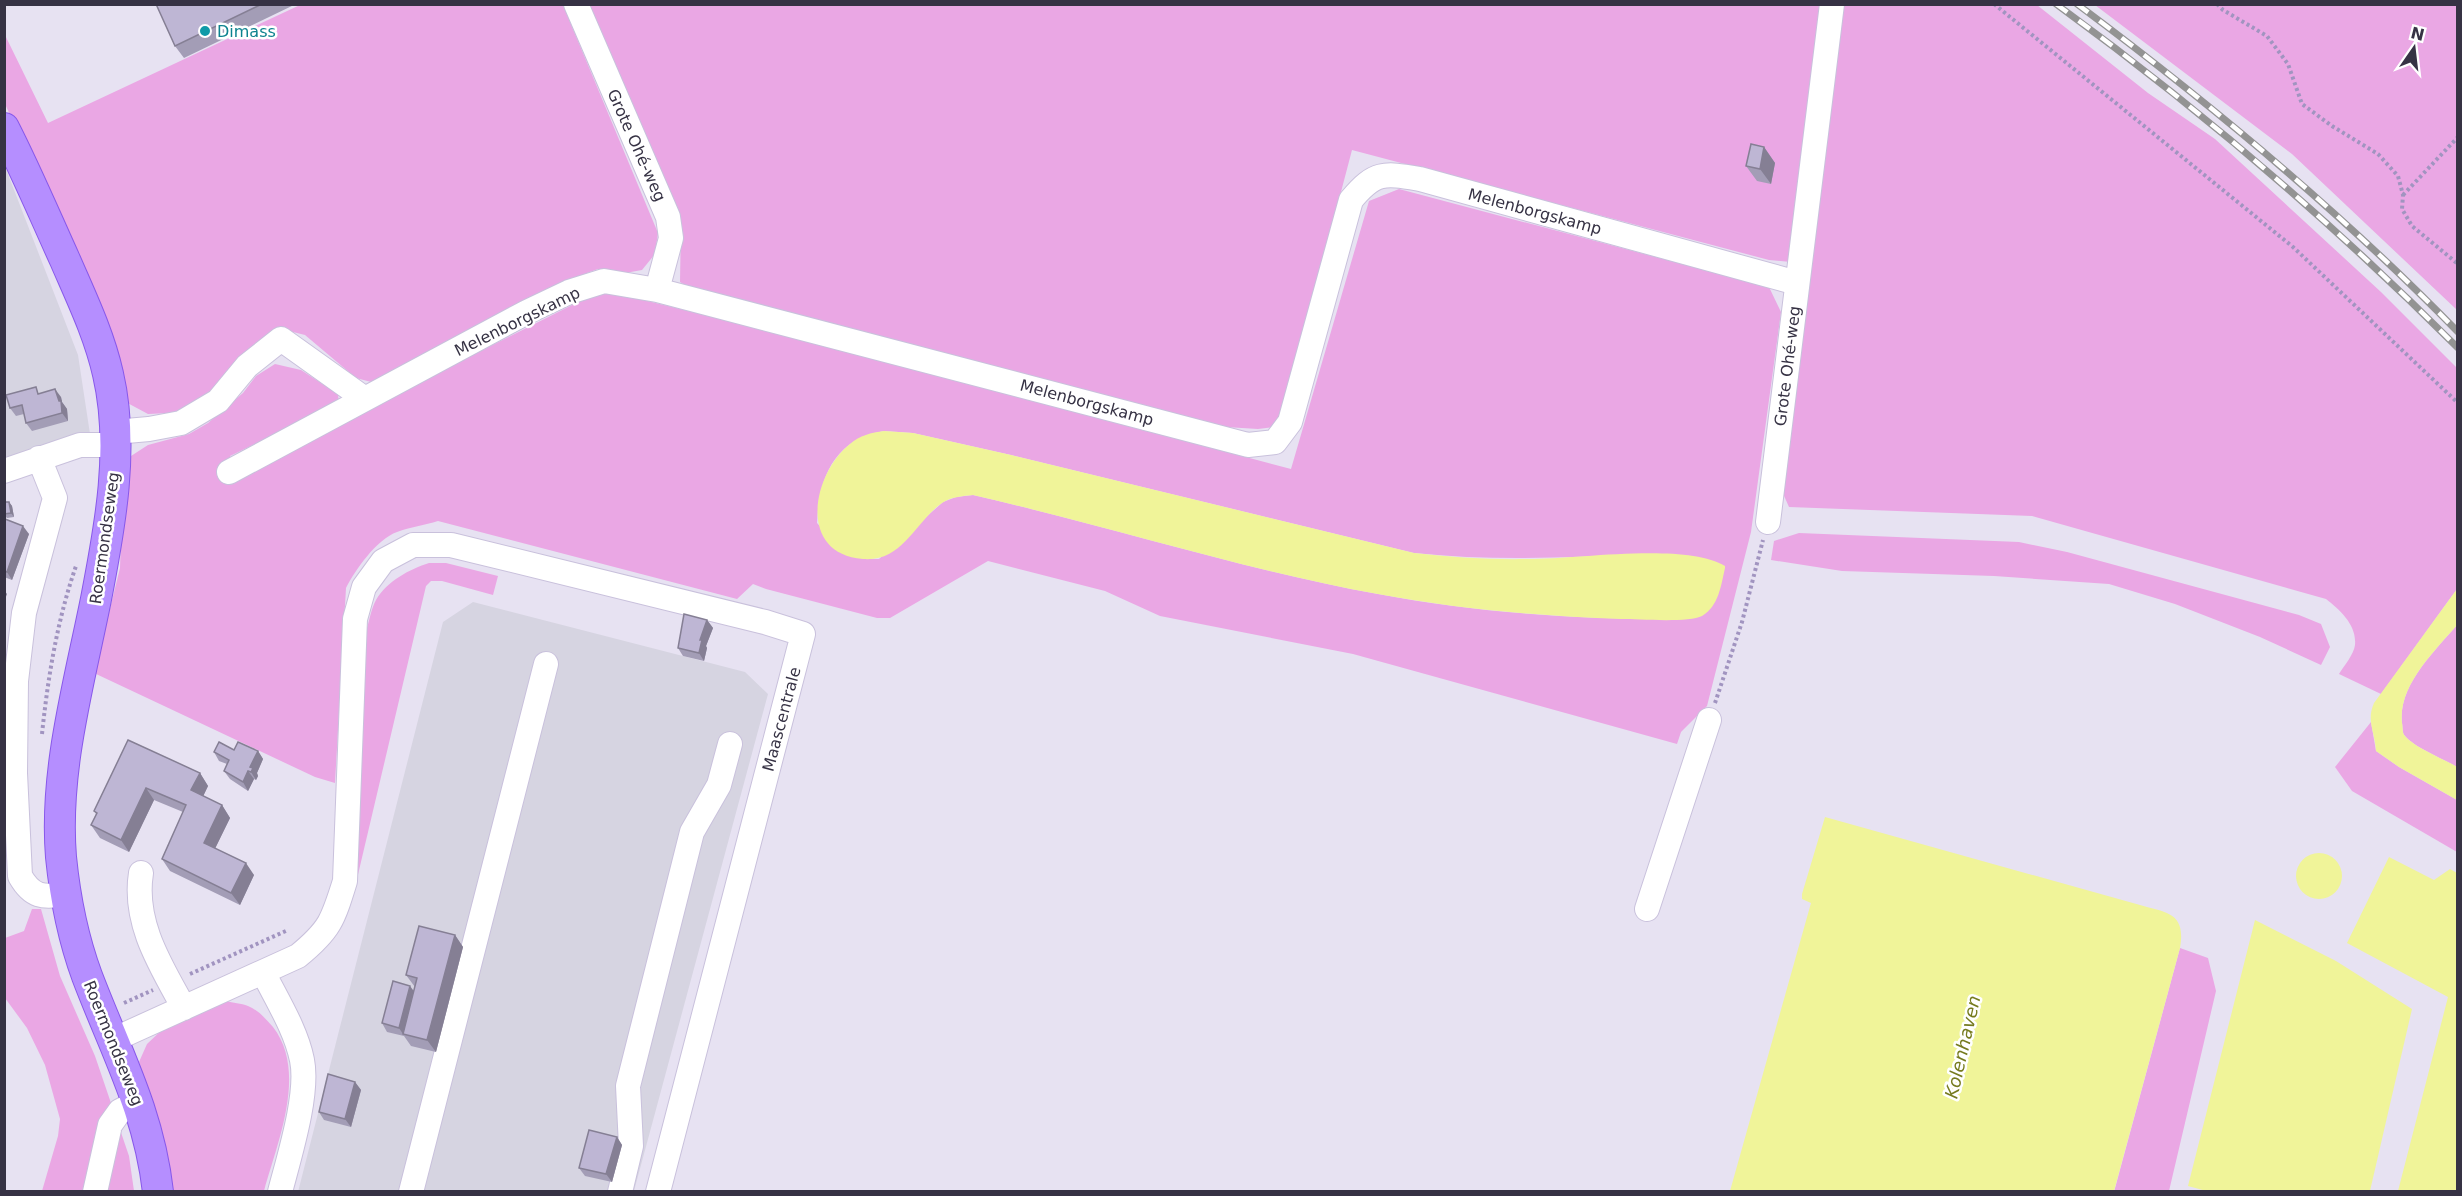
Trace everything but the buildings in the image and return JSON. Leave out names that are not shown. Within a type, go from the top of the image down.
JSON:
[{"type":"main road","name":"Roermondseweg","points":[[4,128],[92,320],[108,374],[115,438],[114,482],[62,782],[59,818],[65,894],[87,975],[138,1102],[155,1166],[158,1191]]},
{"type":"street","name":"Grote Ohé-weg","points":[[576,4],[668,217],[671,238],[657,290]]},
{"type":"street","name":"Grote Ohé-weg","points":[[1768,522],[1832,4]]},
{"type":"street","name":"Melenborgskamp","points":[[229,472],[568,292],[604,281],[657,290],[1248,444],[1275,442],[1290,422],[1351,200],[1365,182],[1389,174],[1420,179],[1797,283]]},
{"type":"street","points":[[4,471],[80,446],[181,423],[218,401],[247,366],[280,339],[365,399]]},
{"type":"street","points":[[39,458],[54,498],[24,613],[16,681],[15,773],[20,876],[27,889],[46,898],[65,894]]},
{"type":"street","name":"Maascentrale","points":[[263,972],[298,956],[321,937],[336,912],[345,881],[355,619],[364,587],[383,561],[413,546],[450,546],[765,622],[803,634],[658,1191]]},
{"type":"street","points":[[411,1191],[546,664]]},
{"type":"street","points":[[1647,909],[1709,720]]},
{"type":"street","points":[[620,1191],[631,1146],[628,1086],[692,832],[718,785],[730,744]]},
{"type":"street","points":[[141,873],[138,894],[142,924],[184,1008]]},
{"type":"street","points":[[115,1040],[263,972],[289,1024],[302,1060],[303,1086],[280,1191]]},
{"type":"street","points":[[95,1191],[110,1125],[120,1111],[138,1102]]},
{"type":"path","points":[[1994,4],[2293,247],[2457,403]]},
{"type":"path","points":[[2217,4],[2223,10],[2267,36],[2288,64],[2302,104],[2332,126],[2378,154],[2398,176],[2403,195],[2402,209],[2412,226],[2457,264]]},
{"type":"path","points":[[2403,195],[2457,136]]},
{"type":"path","points":[[1709,720],[1750,594],[1768,522]]},
{"type":"shaded area","points":[[300,5],[563,5],[658,233],[655,254],[642,270],[625,273],[598,269],[568,280],[375,383],[356,378],[305,335],[289,331],[198,405],[170,413],[148,414],[120,399],[72,249],[5,104],[4,33],[48,123]]},
{"type":"shaded area","points":[[590,5],[2037,5],[2148,93],[2215,139],[2381,292],[2457,368],[2457,589],[2381,694],[2339,674],[2353,652],[2355,638],[2346,619],[2326,599],[2032,516],[1789,507],[1781,489],[1811,264],[1769,260],[1352,150],[1283,413],[1273,427],[1258,429],[1226,427],[693,290],[680,282],[681,221]]},
{"type":"shaded area","points":[[2095,5],[2457,5],[2457,310],[2292,154]]},
{"type":"shaded area","points":[[4,164],[78,355],[90,434],[4,473]]},
{"type":"shaded area","points":[[1399,189],[1769,287],[1781,312],[1751,532],[1707,706],[1681,732],[1677,744],[1353,654],[1160,616],[1105,591],[988,561],[890,618],[877,618],[753,584],[737,599],[438,521],[397,532],[382,541],[361,564],[346,588],[335,783],[315,777],[94,673],[120,568],[123,475],[131,456],[148,445],[189,434],[208,423],[243,393],[256,376],[275,364],[301,370],[338,394],[339,404],[230,456],[241,477],[381,401],[590,296],[611,292],[807,340],[1291,469],[1369,201]],"holes":[[[884,431],[913,433],[1414,553],[1499,558],[1641,554],[1685,619],[1531,614],[1416,601],[1327,584],[1225,560],[973,495],[956,497],[943,502],[879,559],[850,555],[837,546],[817,523],[821,491],[832,463],[853,442],[867,435]]]},
{"type":"shaded area","points":[[1799,533],[2019,542],[2067,552],[2299,615],[2321,624],[2330,647],[2321,665],[2260,637],[2175,604],[2109,584],[1994,576],[1842,571],[1771,560],[1774,541]]},
{"type":"shaded area","points":[[429,563],[446,563],[498,576],[493,595],[442,581],[431,581],[426,586],[356,883],[366,632],[374,604],[386,587],[407,572]]},
{"type":"shaded area","points":[[473,602],[745,672],[768,694],[634,1191],[298,1192],[443,622]]},
{"type":"shaded area","points":[[2457,625],[2457,767],[2422,749],[2405,736],[2402,709],[2412,682],[2429,657]]},
{"type":"shaded area","points":[[2371,722],[2376,751],[2457,800],[2457,852],[2352,791],[2335,767]]},
{"type":"shaded area","points":[[32,909],[41,909],[60,976],[95,1056],[129,1156],[134,1191],[42,1191],[58,1136],[60,1119],[45,1065],[27,1028],[5,998],[5,938],[24,931]]},
{"type":"shaded area","points":[[2180,948],[2208,958],[2216,991],[2169,1191],[2114,1192]]},
{"type":"shaded area","points":[[226,1001],[245,1005],[258,1012],[273,1027],[283,1045],[288,1065],[289,1086],[276,1151],[264,1191],[170,1191],[167,1164],[139,1062],[147,1044],[165,1027]]},
{"type":"water","points":[[884,431],[913,433],[1011,455],[1414,553],[1514,559],[1659,553],[1708,559],[1725,568],[1716,601],[1708,612],[1695,618],[1621,619],[1499,611],[1438,604],[1327,584],[973,495],[953,498],[942,503],[907,540],[888,554],[863,559],[842,554],[828,543],[820,528],[818,511],[820,492],[837,457],[850,444],[862,436]]},
{"type":"water","points":[[2457,589],[2457,625],[2429,657],[2412,682],[2402,709],[2402,723],[2403,733],[2410,740],[2422,749],[2457,767],[2457,800],[2376,751],[2371,715],[2374,703]]},
{"type":"water","name":"Kolenhaven","points":[[1825,817],[2159,910],[2173,916],[2177,921],[2181,936],[2180,948],[2114,1191],[1730,1191],[1811,903],[1802,899],[1802,894]]},
{"type":"water","points":[[2324,853],[2336,859],[2341,867],[2341,885],[2336,893],[2328,898],[2314,899],[2306,896],[2299,889],[2296,871],[2299,863],[2306,856]]},
{"type":"water","points":[[2389,857],[2434,880],[2450,869],[2457,873],[2457,1191],[2398,1191],[2448,997],[2347,943]]},
{"type":"water","points":[[2255,920],[2336,961],[2412,1009],[2370,1191],[2210,1192],[2188,1186]]},
{"type":"railway","points":[[2056,4],[2162,84],[2264,168],[2363,256],[2458,348]]},
{"type":"railway","points":[[2077,4],[2274,160],[2368,244],[2458,332]]},
{"type":"place","name":"Dimass","points":[[205,31]]}]
